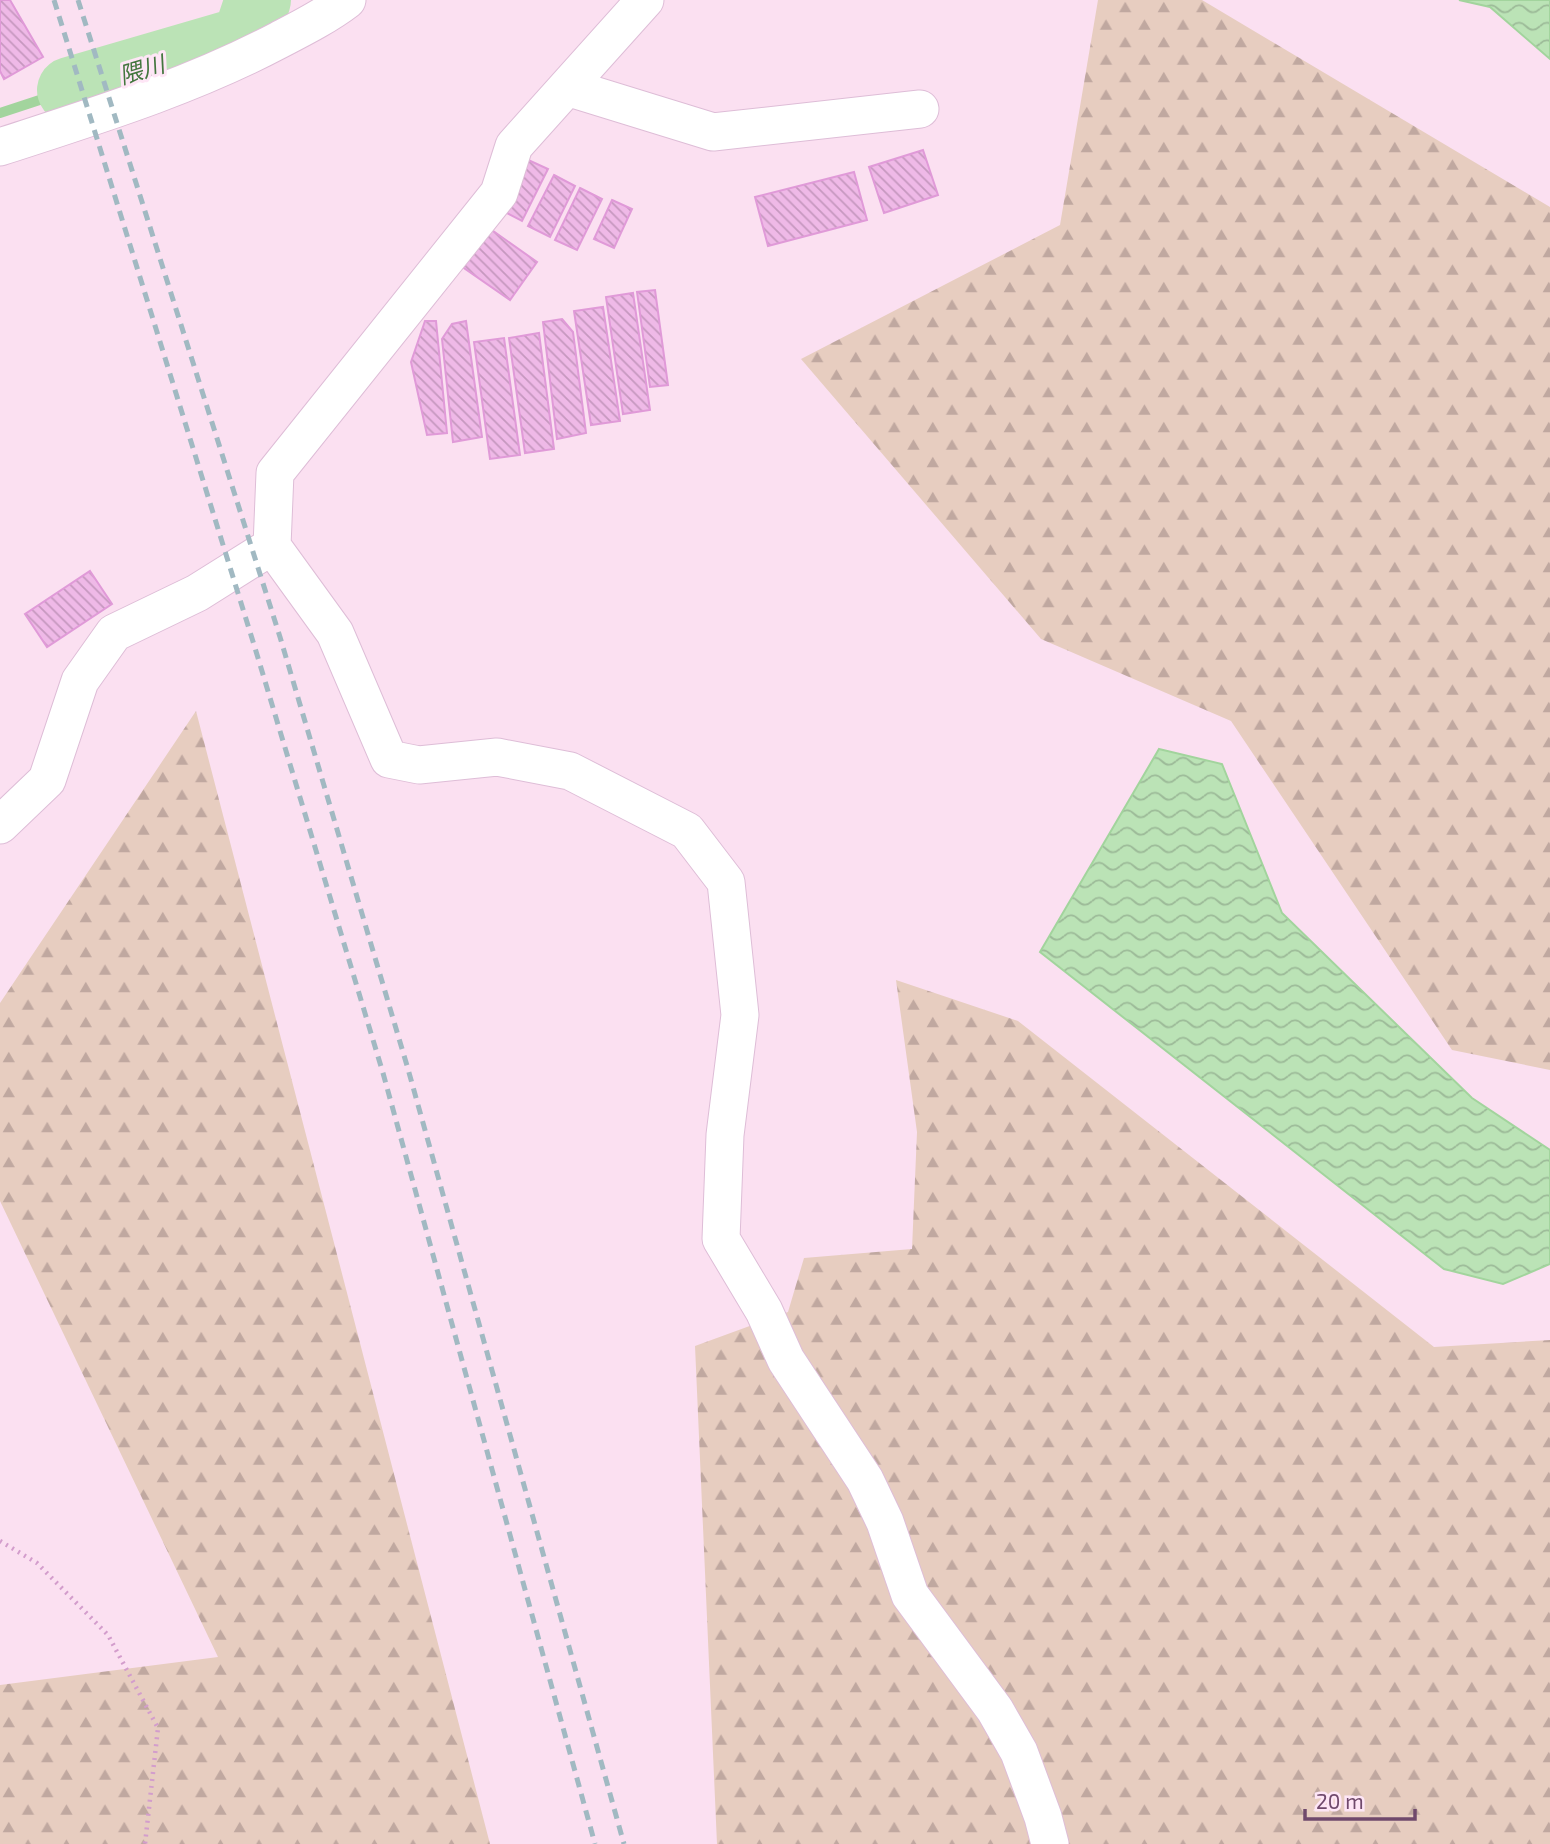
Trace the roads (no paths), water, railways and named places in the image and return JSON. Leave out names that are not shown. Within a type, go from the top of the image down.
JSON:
[{"type":"street","points":[[0,147],[145,100],[227,65],[331,13],[347,0]]},
{"type":"street","points":[[645,0],[514,146],[499,193],[275,473],[272,546],[335,633],[389,759],[419,765],[497,757],[570,771],[687,831],[726,881],[740,1015],[725,1135],[721,1239],[764,1311],[786,1360],[865,1480],[885,1522],[910,1595],[995,1710],[1019,1752],[1050,1844]]},
{"type":"street","points":[[567,87],[713,132],[920,109]]},
{"type":"street","points":[[0,825],[47,780],[80,681],[114,633],[197,593],[272,546]]},
{"type":"water","points":[[1459,0],[1550,0],[1550,59],[1490,7]]},
{"type":"water","points":[[1159,749],[1222,764],[1282,913],[1472,1098],[1550,1150],[1550,1264],[1503,1284],[1444,1269],[1040,952]]},
{"type":"waterway","name":"隈川","points":[[70,90],[245,39],[258,0]]},
{"type":"waterway","name":"隈川","points":[[0,113],[70,90]]},
{"type":"railway","points":[[54,0],[255,648],[383,1073],[595,1844]]},
{"type":"railway","points":[[78,0],[280,637],[408,1069],[624,1844]]}]
